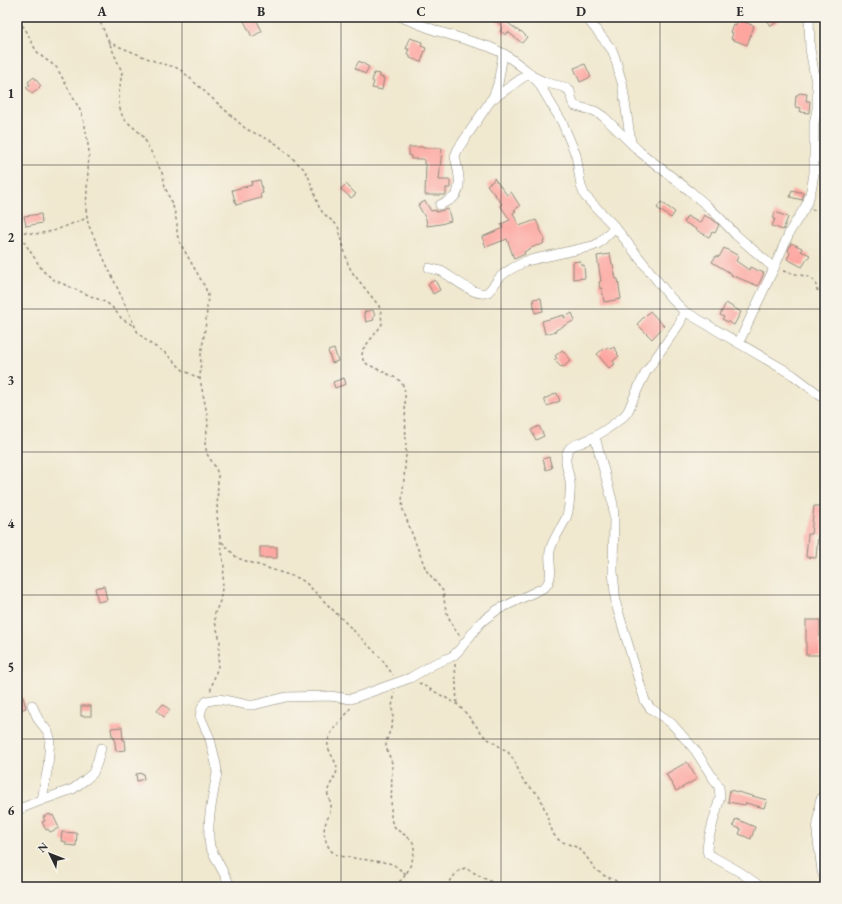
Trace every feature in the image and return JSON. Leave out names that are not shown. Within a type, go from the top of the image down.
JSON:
[{"type":"street","points":[[401,17],[490,47],[503,54],[531,75],[538,82],[562,122],[576,155],[581,186],[585,196],[615,227],[670,297],[684,310],[793,375],[825,399]]},
{"type":"street","points":[[586,17],[615,55],[622,82],[631,143]]},
{"type":"street","points":[[739,342],[790,231],[804,209],[810,193],[814,173],[814,123],[817,89],[810,50],[809,17]]},
{"type":"street","points":[[440,204],[451,199],[457,192],[459,183],[455,156],[456,152],[493,97],[498,84],[503,54]]},
{"type":"street","points":[[531,75],[547,83],[568,89],[575,106],[599,113],[640,152],[697,197],[736,235],[774,268]]},
{"type":"street","points":[[489,102],[531,75]]},
{"type":"street","points":[[429,268],[441,271],[472,290],[483,293],[488,292],[500,277],[518,265],[526,261],[592,246],[599,243],[615,227]]},
{"type":"street","points":[[231,887],[210,847],[209,826],[217,773],[210,740],[200,716],[202,707],[207,701],[219,699],[248,705],[286,697],[330,696],[351,699],[410,678],[434,664],[454,655],[481,622],[497,610],[545,587],[550,577],[550,552],[568,514],[570,482],[566,466],[566,458],[568,450],[571,446],[594,437],[618,421],[628,411],[646,372],[677,329],[684,310]]},
{"type":"street","points":[[594,437],[613,504],[613,571],[616,604],[645,701],[650,708],[672,724],[695,750],[719,787],[720,797],[708,841],[708,854],[740,872],[761,887]]},
{"type":"street","points":[[32,705],[38,719],[48,732],[50,738],[48,766],[42,800]]},
{"type":"street","points":[[17,810],[73,789],[92,773],[98,763],[101,748]]},
{"type":"street","points":[[825,793],[820,801],[817,833],[822,871],[825,881]]},
{"type":"path","points":[[98,17],[122,72],[119,92],[119,106],[122,116],[144,138],[163,175],[165,187],[174,209],[178,241],[206,287],[208,295],[201,355],[200,379],[208,424],[205,444],[207,454],[216,468],[218,476],[217,516],[224,566],[220,601],[215,613],[215,622],[220,641],[218,666],[207,701]]},
{"type":"path","points":[[17,22],[24,27],[38,53],[57,68],[80,112],[89,151],[86,209],[88,224],[138,333],[149,343],[164,352],[183,370],[200,379]]},
{"type":"path","points":[[108,42],[182,71],[246,129],[278,145],[304,169],[309,178],[319,207],[323,213],[338,226],[348,264],[352,272],[379,306],[382,313],[382,324],[363,350],[363,360],[367,364],[394,377],[404,386],[406,455],[402,501],[403,510],[426,570],[443,591],[445,606],[453,627],[465,642]]},
{"type":"path","points":[[804,209],[825,209]]},
{"type":"path","points":[[17,231],[35,234],[53,231],[87,218]]},
{"type":"path","points":[[17,231],[43,271],[54,280],[107,303],[122,319],[135,326]]},
{"type":"path","points":[[774,268],[809,277],[815,280],[817,290],[825,290]]},
{"type":"path","points":[[221,541],[237,558],[298,578],[305,582],[381,658],[399,682],[392,706],[392,725],[386,742],[386,747],[392,763],[391,819],[396,829],[412,841],[414,845],[414,856],[406,874],[398,883],[376,887]]},
{"type":"path","points":[[454,655],[456,704]]},
{"type":"path","points":[[410,678],[456,704],[465,712],[485,737],[508,752],[514,760],[523,781],[539,795],[550,828],[554,835],[560,841],[582,851],[596,870],[626,887]]},
{"type":"path","points":[[351,699],[349,711],[332,730],[328,743],[328,747],[337,771],[328,790],[332,805],[324,830],[328,846],[334,855],[389,863],[406,874]]},
{"type":"path","points":[[447,887],[455,874],[465,868],[501,887]]},
{"type":"building","points":[[242,17],[255,17],[262,31],[252,37]]},
{"type":"building","points":[[500,17],[520,32],[521,31],[527,37],[522,43],[508,32],[506,35],[500,31],[503,27],[496,21]]},
{"type":"building","points":[[772,17],[784,17],[771,26],[767,20]]},
{"type":"building","points":[[738,19],[754,26],[747,45],[731,39],[733,33],[730,32],[733,24],[736,25]]},
{"type":"building","points":[[410,38],[422,42],[421,46],[426,48],[421,62],[410,58],[407,54],[409,49],[406,49]]},
{"type":"building","points":[[359,61],[369,67],[365,74],[355,68]]},
{"type":"building","points":[[585,64],[591,77],[580,82],[574,68]]},
{"type":"building","points":[[374,73],[380,74],[380,77],[384,78],[382,90],[372,88]]},
{"type":"building","points":[[34,77],[41,86],[32,94],[26,87],[30,85],[28,82]]},
{"type":"building","points":[[799,93],[807,94],[806,101],[810,101],[809,113],[800,112],[801,108],[795,107],[796,95]]},
{"type":"building","points":[[409,147],[442,148],[439,180],[450,180],[450,188],[446,188],[446,195],[425,195],[426,164],[424,164],[424,159],[411,159],[411,156],[409,156]]},
{"type":"building","points":[[494,178],[507,195],[511,192],[520,206],[514,210],[516,211],[513,213],[519,226],[536,220],[545,240],[543,241],[544,243],[529,249],[524,252],[525,254],[514,259],[507,239],[486,247],[482,237],[503,228],[501,224],[510,220],[500,205],[502,204],[495,195],[496,194],[494,194],[487,185],[494,180]]},
{"type":"building","points":[[260,180],[263,193],[260,194],[261,198],[236,205],[232,190],[252,185],[251,182]]},
{"type":"building","points":[[346,184],[356,194],[351,198],[341,189]]},
{"type":"building","points":[[792,190],[804,193],[802,200],[790,197]]},
{"type":"building","points":[[425,201],[431,211],[436,210],[436,212],[448,209],[451,221],[427,226],[426,219],[418,205]]},
{"type":"building","points":[[661,202],[675,212],[671,218],[657,208]]},
{"type":"building","points":[[775,212],[788,217],[783,230],[772,226],[775,219],[773,219]]},
{"type":"building","points":[[41,214],[42,223],[26,226],[24,216]]},
{"type":"building","points":[[704,215],[719,225],[715,233],[712,232],[709,237],[684,222],[687,216],[700,223]]},
{"type":"building","points":[[791,243],[802,248],[801,251],[810,255],[802,267],[787,259],[790,253],[788,251]]},
{"type":"building","points":[[724,248],[739,256],[736,261],[749,270],[750,267],[764,273],[758,286],[731,275],[732,274],[712,262],[716,256],[719,257]]},
{"type":"building","points":[[610,254],[616,279],[618,279],[621,299],[604,302],[602,288],[600,289],[599,282],[601,281],[597,256]]},
{"type":"building","points":[[580,261],[581,265],[584,265],[585,278],[573,279],[573,262]]},
{"type":"building","points":[[435,280],[440,290],[433,294],[428,284]]},
{"type":"building","points":[[541,298],[543,311],[535,313],[533,299]]},
{"type":"building","points":[[726,303],[741,312],[734,325],[722,319],[724,317],[720,315]]},
{"type":"building","points":[[373,310],[375,316],[373,317],[374,320],[366,322],[364,312]]},
{"type":"building","points":[[650,311],[664,326],[652,339],[637,324]]},
{"type":"building","points":[[572,313],[575,320],[556,331],[545,334],[542,321],[564,315],[564,318]]},
{"type":"building","points":[[608,347],[611,349],[614,347],[619,356],[613,361],[615,364],[609,368],[597,354],[604,348],[605,349]]},
{"type":"building","points":[[334,349],[338,361],[332,363],[328,351]]},
{"type":"building","points":[[562,350],[571,360],[564,367],[561,367],[554,360],[557,358],[555,356]]},
{"type":"building","points":[[344,378],[346,384],[335,388],[333,382]]},
{"type":"building","points":[[557,393],[560,401],[547,406],[544,399]]},
{"type":"building","points":[[539,426],[544,436],[536,440],[531,430]]},
{"type":"building","points":[[549,457],[552,468],[546,470],[543,459]]},
{"type":"building","points":[[814,506],[825,508],[825,535],[818,535],[816,558],[806,557],[808,534],[811,534]]},
{"type":"building","points":[[260,547],[277,547],[277,558],[260,558]]},
{"type":"building","points":[[104,586],[107,600],[98,602],[95,588]]},
{"type":"building","points":[[806,620],[820,620],[820,655],[806,655]]},
{"type":"building","points":[[23,697],[26,708],[17,711],[17,699]]},
{"type":"building","points":[[163,704],[170,710],[164,717],[157,711]]},
{"type":"building","points":[[81,706],[91,706],[91,716],[81,716]]},
{"type":"building","points":[[122,727],[123,740],[125,740],[126,750],[116,751],[114,736],[112,736],[111,728]]},
{"type":"building","points":[[687,762],[697,779],[676,791],[666,774]]},
{"type":"building","points":[[143,773],[144,779],[137,781],[136,774]]},
{"type":"building","points":[[730,790],[767,800],[764,808],[746,803],[745,805],[728,802]]},
{"type":"building","points":[[50,814],[51,816],[53,815],[59,828],[50,832],[48,829],[46,830],[42,822],[45,821],[43,817]]},
{"type":"building","points":[[736,819],[755,827],[751,839],[739,834],[741,829],[733,826]]},
{"type":"building","points":[[62,832],[77,833],[76,846],[66,845],[66,842],[61,841]]}]
